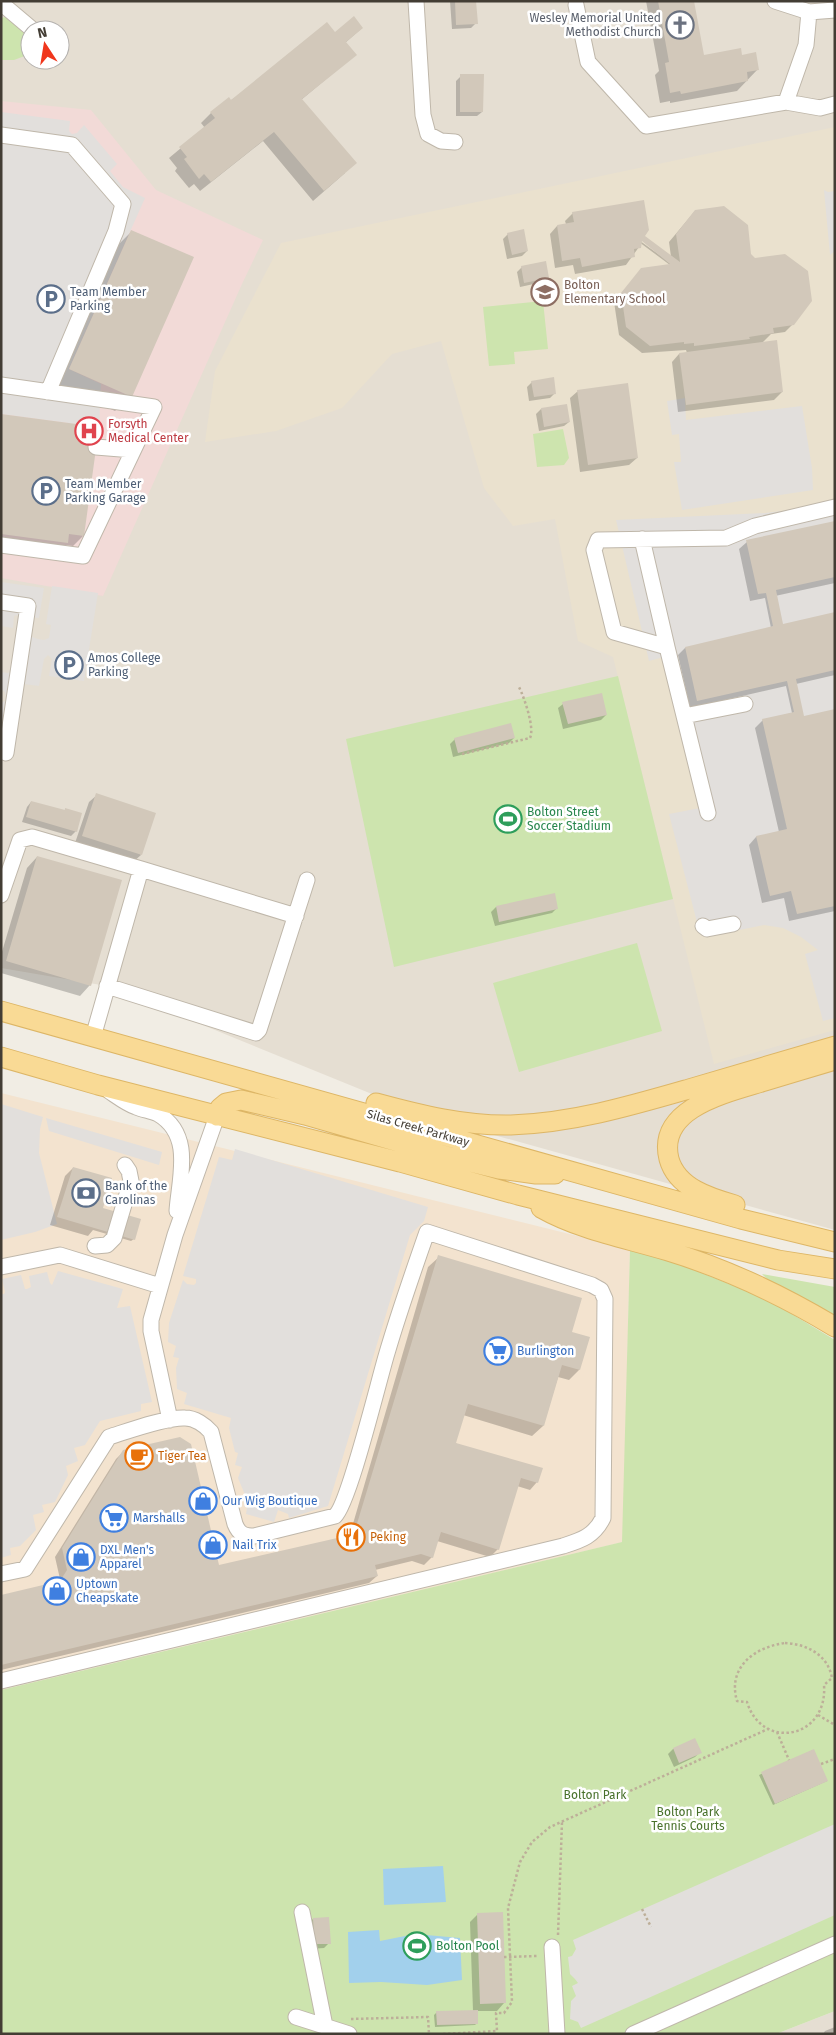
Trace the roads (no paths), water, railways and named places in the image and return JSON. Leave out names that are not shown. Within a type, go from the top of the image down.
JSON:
[{"type":"main road","name":"Silas Creek Parkway","points":[[1,1011],[579,1174],[829,1241]]},
{"type":"main road","points":[[281,1089],[356,1098],[426,1116],[459,1121],[510,1125],[540,1123],[576,1119],[615,1111],[835,1046]]},
{"type":"main road","points":[[1,1057],[217,1116],[400,1162],[518,1196],[778,1260],[835,1269]]},
{"type":"main road","points":[[829,1241],[794,1222],[720,1200],[701,1193],[685,1184],[673,1168],[668,1153],[668,1144],[669,1137],[676,1124],[698,1104],[732,1091],[835,1060]]},
{"type":"main road","points":[[217,1116],[220,1108],[226,1103],[241,1100],[305,1115],[450,1157],[499,1169],[536,1174],[579,1174]]},
{"type":"main road","points":[[518,1196],[562,1220],[670,1252],[741,1278],[785,1298],[835,1327]]},
{"type":"lane","points":[[416,1],[423,115],[428,134],[441,142],[455,142]]},
{"type":"lane","points":[[775,1],[809,12],[835,10]]},
{"type":"lane","points":[[1,3],[22,20]]},
{"type":"lane","points":[[576,5],[588,62],[646,126],[786,102],[820,108],[835,104]]},
{"type":"lane","points":[[786,102],[806,45],[809,12]]},
{"type":"lane","points":[[1,135],[72,146],[123,204],[116,231],[48,392]]},
{"type":"lane","points":[[1,385],[154,407],[83,556],[1,545]]},
{"type":"lane","points":[[96,447],[133,450]]},
{"type":"lane","points":[[667,647],[614,632],[594,550],[598,540],[726,538],[755,526],[835,507]]},
{"type":"lane","points":[[642,540],[708,813]]},
{"type":"lane","points":[[1,602],[28,606],[6,753]]},
{"type":"lane","points":[[684,716],[745,704]]},
{"type":"lane","points":[[1,895],[20,840],[32,837],[296,916]]},
{"type":"lane","points":[[93,1037],[141,869]]},
{"type":"lane","points":[[107,986],[256,1033],[260,1030],[307,880]]},
{"type":"lane","points":[[704,926],[707,929],[733,924]]},
{"type":"lane","points":[[98,1084],[134,1106],[158,1114],[176,1132],[182,1152],[182,1164],[175,1235]]},
{"type":"lane","points":[[170,1420],[151,1331],[153,1309],[175,1235],[217,1116]]},
{"type":"lane","points":[[95,1246],[107,1245],[114,1238],[131,1181],[129,1171],[125,1165]]},
{"type":"lane","points":[[1,1574],[25,1569],[109,1436],[170,1420],[185,1418],[195,1420],[206,1425],[211,1432],[235,1524],[238,1531],[246,1536],[254,1536],[335,1516],[339,1512],[351,1478],[387,1352],[426,1232],[592,1285],[601,1290],[605,1298],[604,1518],[597,1530],[580,1541],[1,1681]]},
{"type":"lane","points":[[1,1267],[60,1255],[160,1286]]},
{"type":"lane","points":[[302,1912],[324,2023]]},
{"type":"lane","points":[[633,2034],[835,1944]]},
{"type":"lane","points":[[552,1947],[557,2034]]},
{"type":"lane","points":[[296,2016],[324,2023],[349,2034]]},
{"type":"water","points":[[443,1866],[446,1902],[384,1905],[383,1869]]},
{"type":"water","points":[[379,1930],[380,1941],[415,1934],[460,1938],[462,1980],[427,1985],[381,1982],[349,1983],[348,1932]]},
{"type":"place","name":"Wesley Memorial United Methodist Church","points":[[680,25]]},
{"type":"place","name":"Bolton Elementary School","points":[[545,292]]},
{"type":"place","name":"Team Member Parking","points":[[51,299]]},
{"type":"place","name":"Forsyth Medical Center","points":[[89,431]]},
{"type":"place","name":"Team Member Parking Garage","points":[[46,491]]},
{"type":"place","name":"Amos College Parking","points":[[69,665]]},
{"type":"place","name":"Bolton Street Soccer Stadium","points":[[508,819]]},
{"type":"place","name":"Bank of the Carolinas","points":[[86,1193]]},
{"type":"place","name":"Burlington","points":[[498,1351]]},
{"type":"place","name":"Tiger Tea","points":[[139,1456]]},
{"type":"place","name":"Our Wig Boutique","points":[[203,1501]]},
{"type":"place","name":"Marshalls","points":[[114,1518]]},
{"type":"place","name":"Peking","points":[[351,1537]]},
{"type":"place","name":"Nail Trix","points":[[213,1545]]},
{"type":"place","name":"DXL Men's Apparel","points":[[81,1557]]},
{"type":"place","name":"Uptown Cheapskate","points":[[57,1591]]},
{"type":"place","name":"Bolton Pool","points":[[417,1946]]},
{"type":"park label","name":"Bolton Park","points":[[595,1795]]},
{"type":"park label","name":"Bolton Park Tennis Courts","points":[[688,1819]]}]
